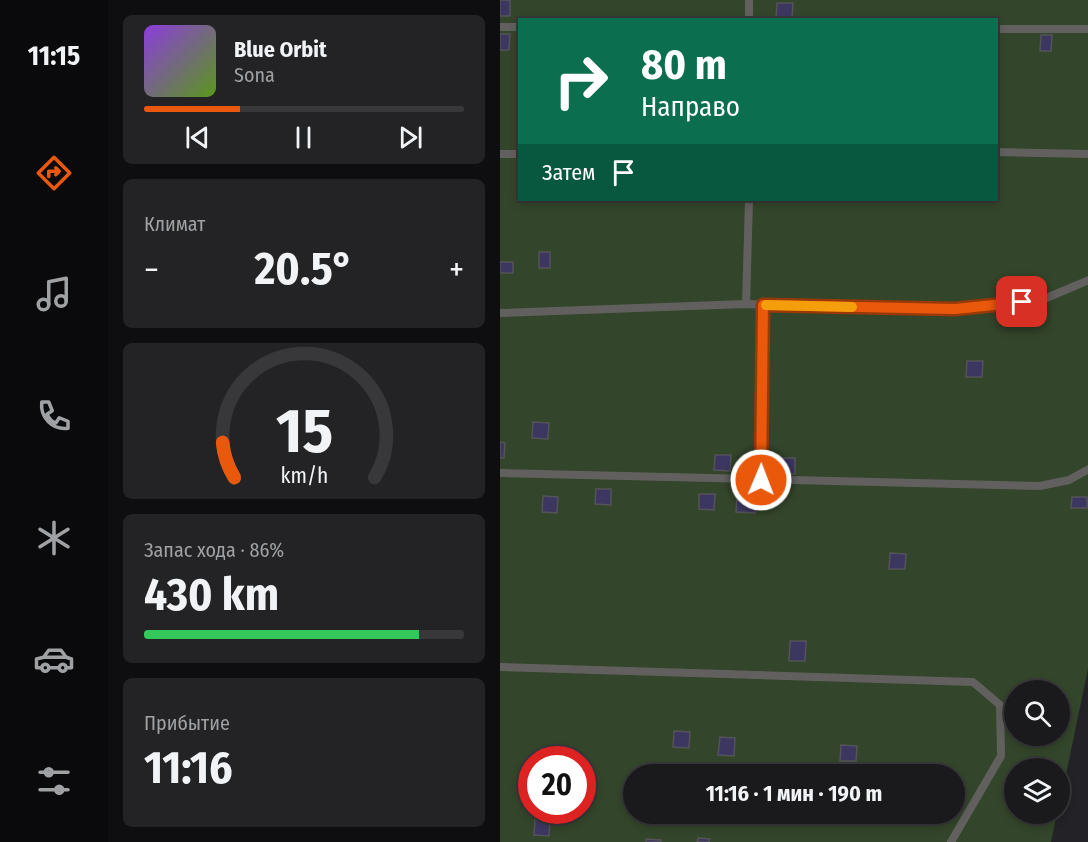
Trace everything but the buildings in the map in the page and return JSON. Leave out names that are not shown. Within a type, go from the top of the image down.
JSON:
[{"type":"lane","points":[[749,0],[749,18]]},
{"type":"lane","points":[[500,27],[518,27]]},
{"type":"lane","points":[[998,29],[1088,29]]},
{"type":"lane","points":[[998,152],[1088,154]]},
{"type":"lane","points":[[500,154],[518,154]]},
{"type":"lane","points":[[746,304],[749,201]]},
{"type":"lane","points":[[500,313],[746,304],[955,309],[1044,299],[1088,280]]},
{"type":"lane","points":[[761,480],[763,305]]},
{"type":"lane","points":[[500,473],[1040,486],[1069,480],[1088,469]]},
{"type":"lane","points":[[500,667],[973,682],[1000,705],[1001,756],[951,842]]},
{"type":"green space","points":[[500,0],[1088,0],[1088,669],[1069,758],[1004,758],[1004,824],[1055,824],[1051,842],[500,842]]},
{"type":"slow traffic","points":[[766,305],[852,307]]},
{"type":"route","points":[[761,480],[763,305],[955,309],[1022,302]]}]
